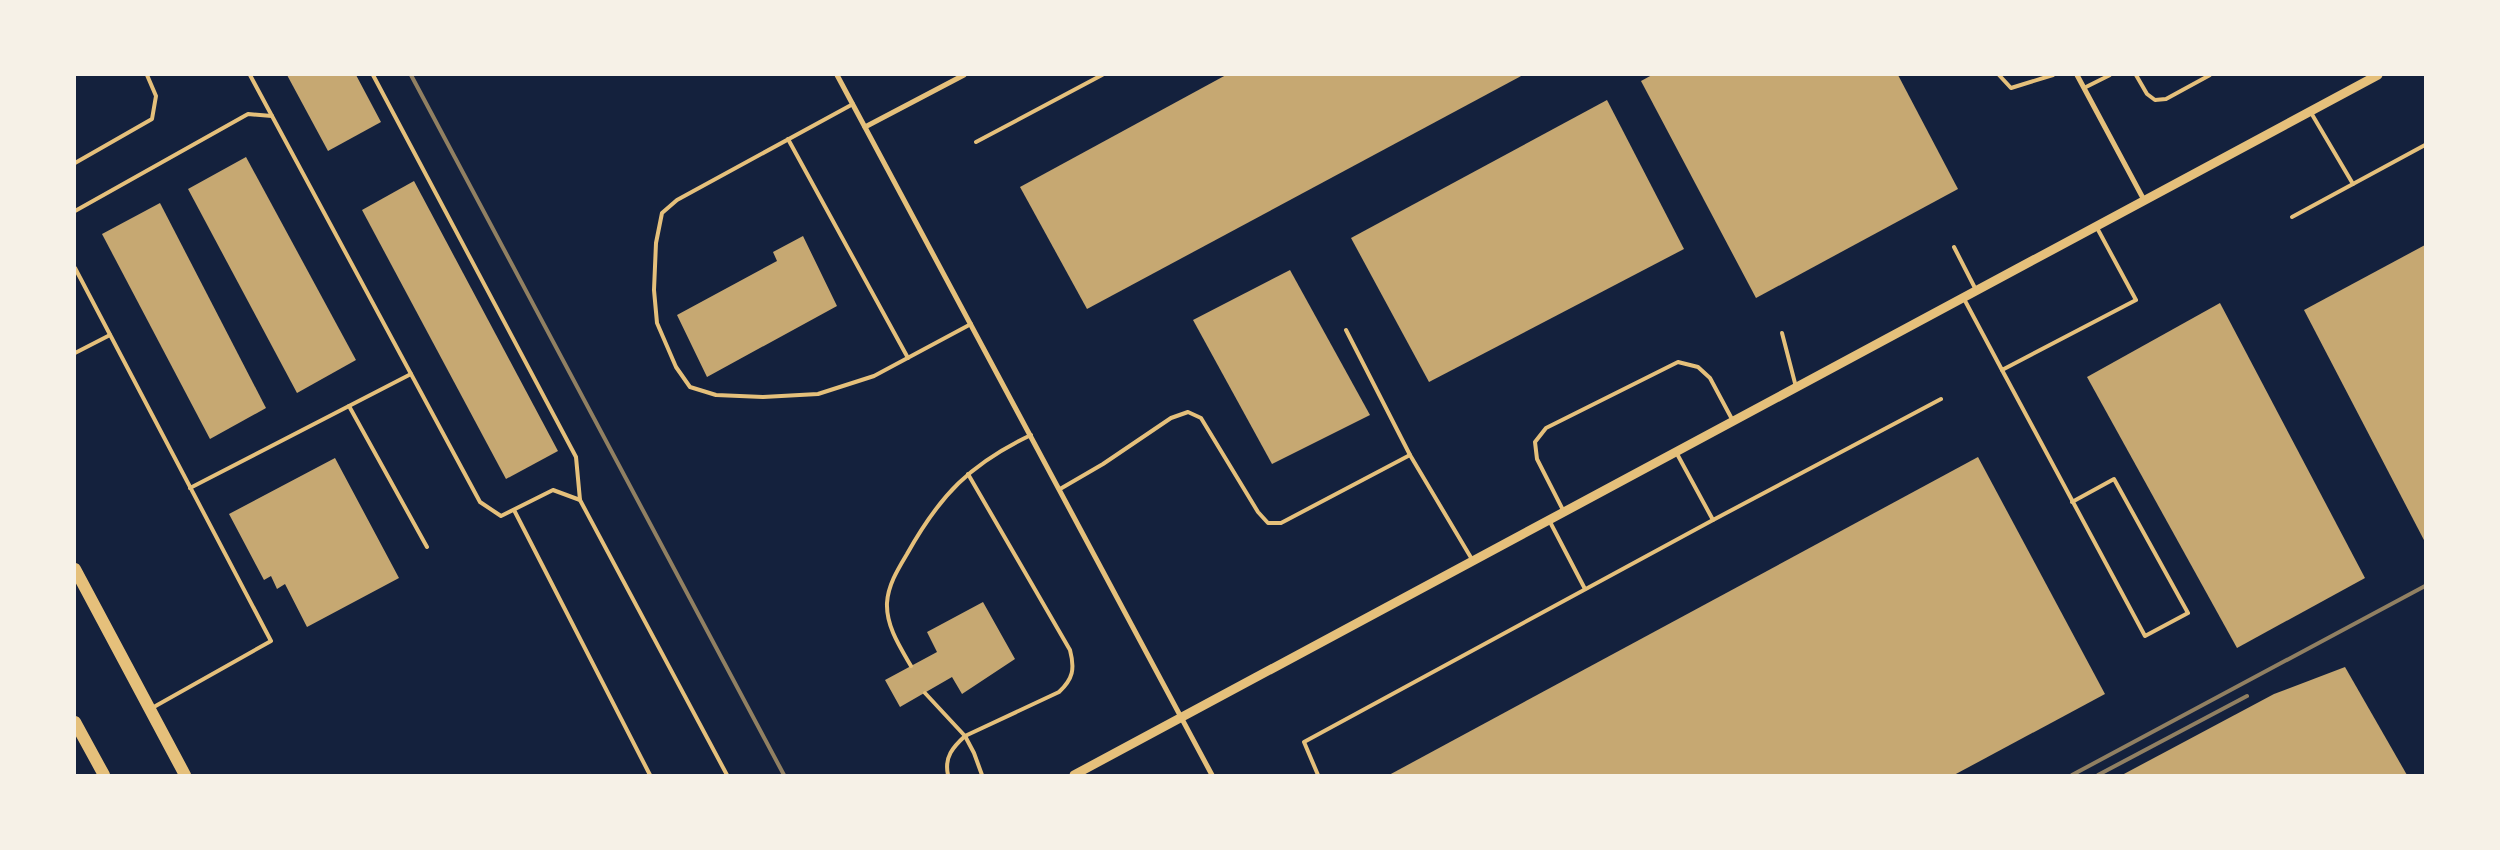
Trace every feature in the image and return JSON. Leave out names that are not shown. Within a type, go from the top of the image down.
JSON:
[{"type":"main road","points":[[75,569],[185,775]]},
{"type":"main road","points":[[75,722],[104,775]]},
{"type":"street","points":[[837,75],[1212,775]]},
{"type":"street","points":[[865,128],[964,75]]},
{"type":"street","points":[[2077,75],[2144,200]]},
{"type":"street","points":[[1074,775],[2378,75]]},
{"type":"lane","points":[[75,163],[152,119],[156,96],[147,75]]},
{"type":"lane","points":[[250,75],[480,502],[501,516],[553,490],[580,500]]},
{"type":"lane","points":[[373,75],[576,456],[580,500],[727,775]]},
{"type":"lane","points":[[976,142],[1102,75]]},
{"type":"lane","points":[[1999,75],[2011,88],[2053,75]]},
{"type":"lane","points":[[2084,88],[2110,75]]},
{"type":"lane","points":[[2136,75],[2147,94],[2155,100],[2166,99],[2210,75]]},
{"type":"lane","points":[[853,104],[677,200],[662,213],[656,243],[654,290],[657,323],[676,367],[690,387],[716,395],[764,397],[818,394],[874,376],[971,324]]},
{"type":"lane","points":[[2310,111],[2353,184]]},
{"type":"lane","points":[[75,211],[248,114],[272,116]]},
{"type":"lane","points":[[788,138],[908,358]]},
{"type":"lane","points":[[2292,217],[2425,145]]},
{"type":"lane","points":[[2002,370],[2136,300],[2096,226]]},
{"type":"lane","points":[[1954,247],[1976,290]]},
{"type":"lane","points":[[75,268],[271,641],[150,709]]},
{"type":"lane","points":[[1963,297],[2072,502],[2145,636],[2188,613],[2114,479],[2072,502]]},
{"type":"lane","points":[[1346,330],[1410,455],[1473,561]]},
{"type":"lane","points":[[1782,333],[1796,387]]},
{"type":"lane","points":[[75,353],[110,335]]},
{"type":"lane","points":[[1564,512],[1537,459],[1535,442],[1546,428],[1678,362],[1698,367],[1710,378],[1733,421]]},
{"type":"lane","points":[[190,488],[410,374]]},
{"type":"lane","points":[[1318,775],[1304,742],[1713,520],[1941,399]]},
{"type":"lane","points":[[349,406],[427,547]]},
{"type":"lane","points":[[1060,489],[1103,464],[1170,418],[1188,412],[1202,418],[1258,512],[1268,523],[1280,524],[1410,455]]},
{"type":"lane","points":[[911,666],[891,629],[887,603],[891,585],[933,511],[968,474],[989,458],[1031,435]]},
{"type":"lane","points":[[1676,452],[1713,520]]},
{"type":"lane","points":[[948,775],[947,758],[965,736],[1059,692],[1067,684],[1074,670],[1070,650],[968,474]]},
{"type":"lane","points":[[514,510],[650,775]]},
{"type":"lane","points":[[1549,520],[1585,589]]},
{"type":"lane","points":[[925,693],[965,736],[982,775]]},
{"type":"building","points":[[287,75],[356,75],[381,122],[328,151]]},
{"type":"building","points":[[1226,75],[1523,75],[1087,309],[1020,187]]},
{"type":"building","points":[[1652,75],[1898,75],[1958,189],[1756,298],[1641,81]]},
{"type":"building","points":[[1607,100],[1684,249],[1429,382],[1351,238]]},
{"type":"building","points":[[246,157],[356,360],[297,393],[188,189]]},
{"type":"building","points":[[414,181],[558,451],[506,479],[362,210]]},
{"type":"building","points":[[160,203],[266,408],[210,439],[102,234]]},
{"type":"building","points":[[803,236],[837,306],[707,377],[677,315],[777,261],[773,252]]},
{"type":"building","points":[[2425,245],[2425,542],[2304,310]]},
{"type":"building","points":[[1290,270],[1370,415],[1272,464],[1193,320]]},
{"type":"building","points":[[2220,303],[2365,578],[2237,648],[2087,377]]},
{"type":"building","points":[[1978,457],[2105,694],[1954,775],[1389,775]]},
{"type":"building","points":[[335,458],[399,578],[307,627],[285,584],[277,589],[271,576],[264,580],[229,514]]},
{"type":"building","points":[[983,602],[1015,659],[962,694],[952,677],[900,707],[885,680],[937,652],[927,632]]},
{"type":"building","points":[[2345,667],[2407,775],[2122,775],[2274,694]]},
{"type":"railway","points":[[411,75],[784,775]]},
{"type":"railway","points":[[2072,775],[2425,586]]},
{"type":"railway","points":[[2098,775],[2247,696]]}]
